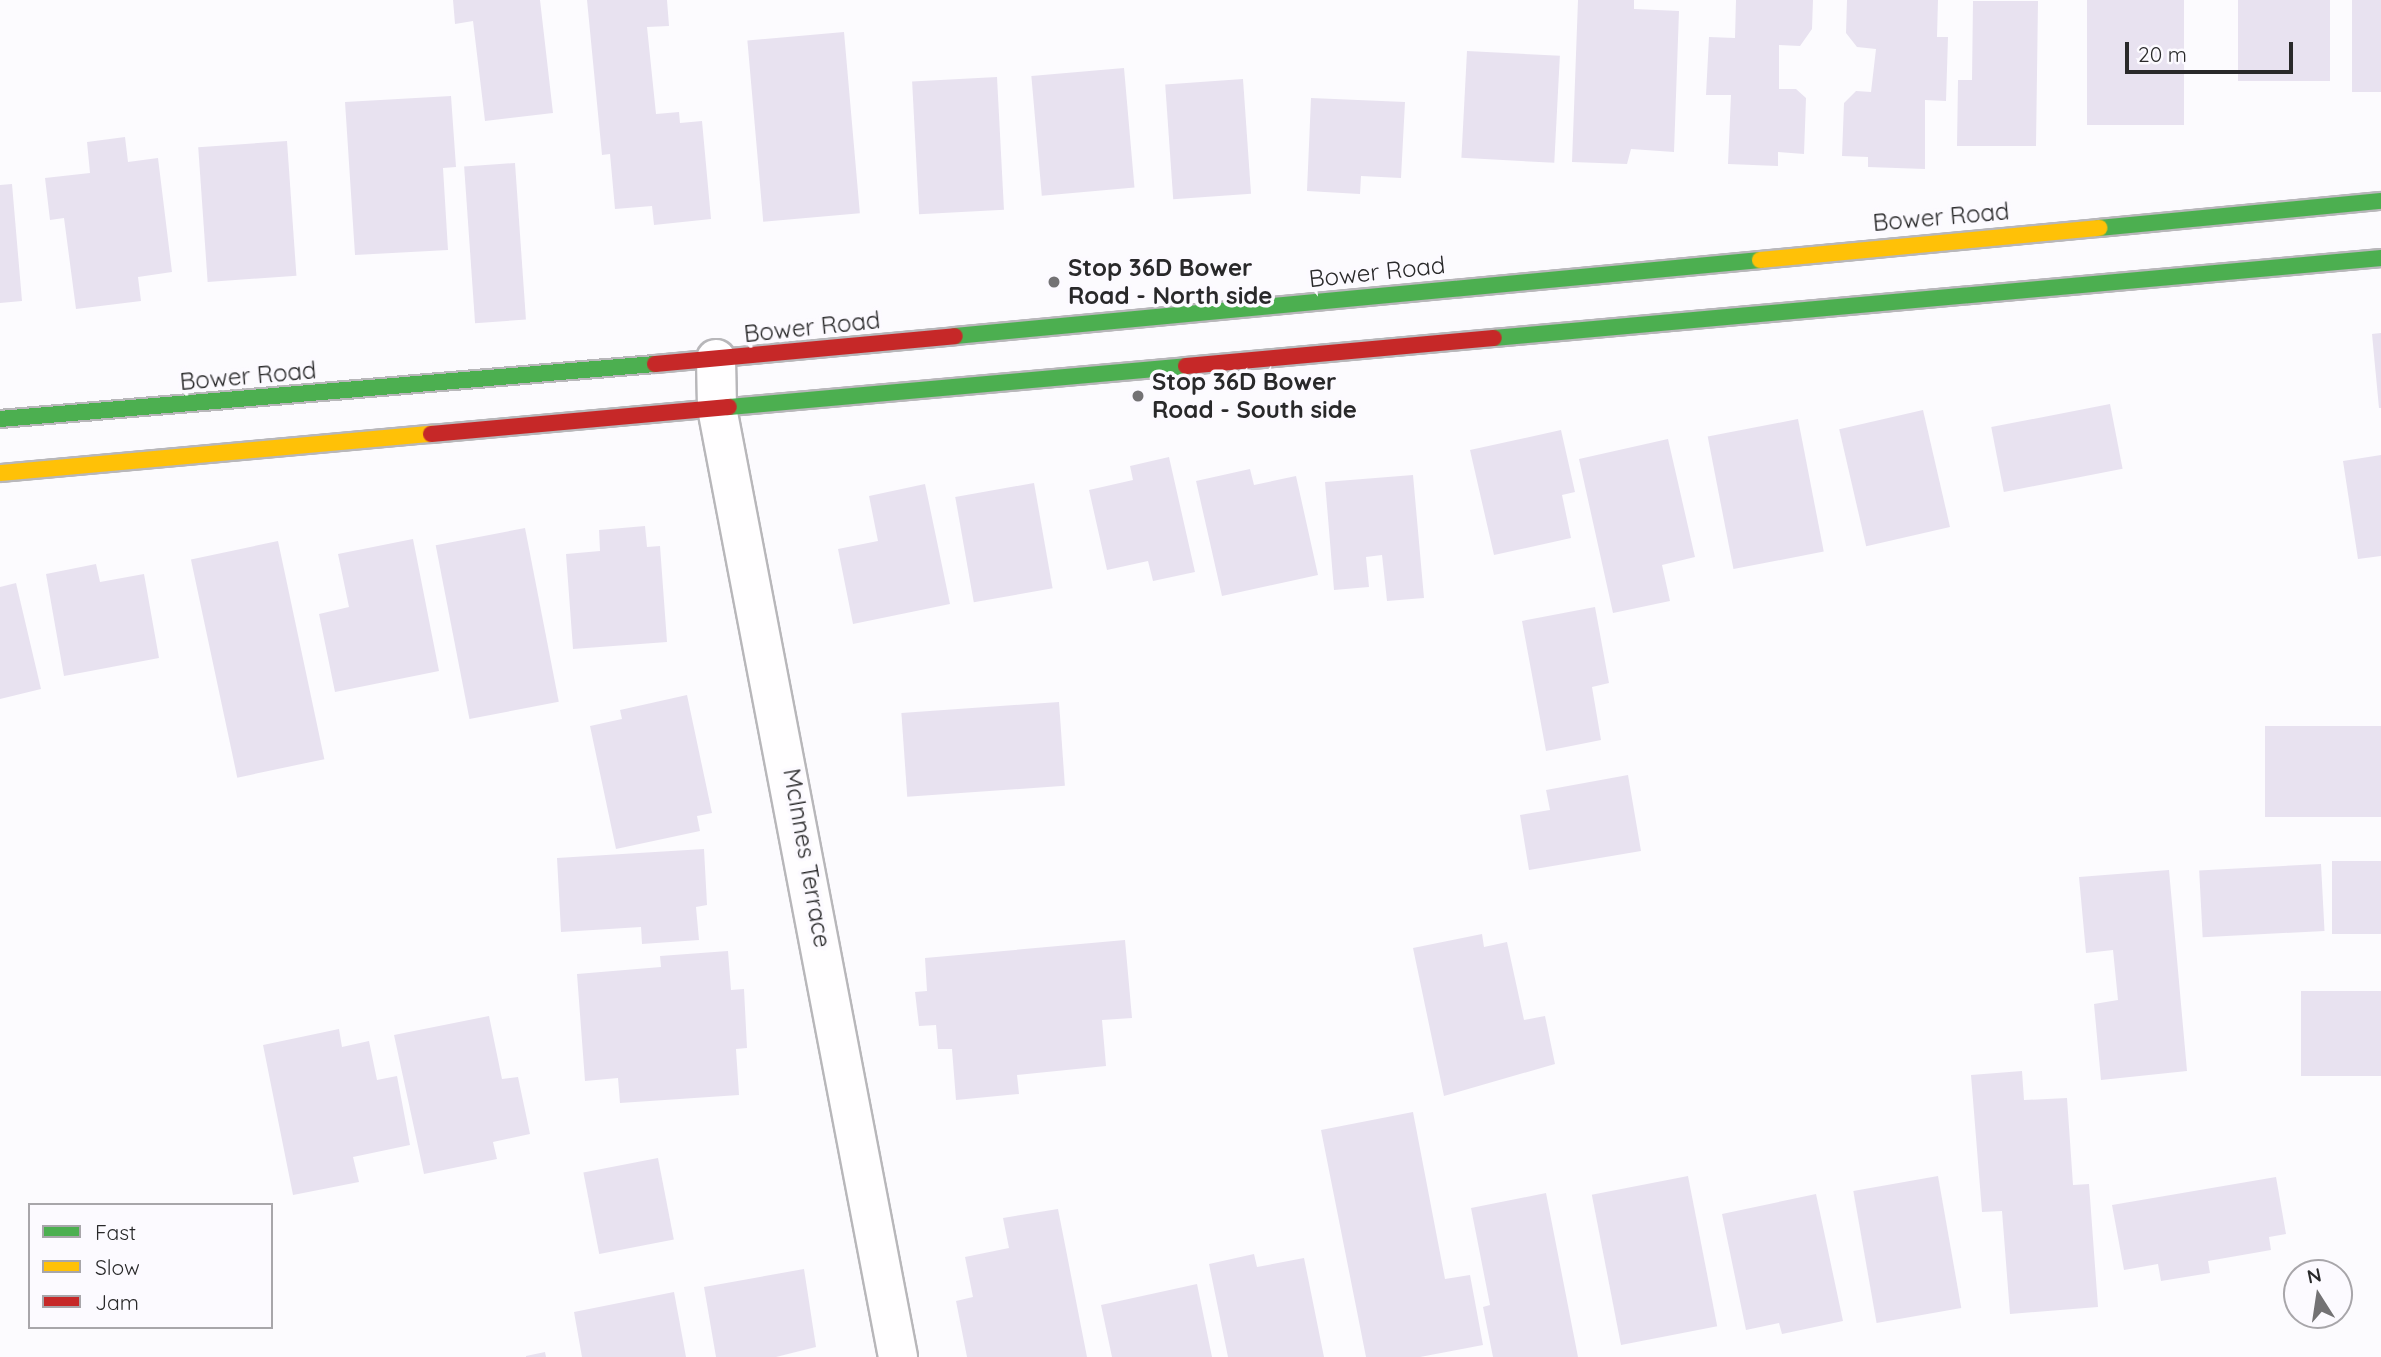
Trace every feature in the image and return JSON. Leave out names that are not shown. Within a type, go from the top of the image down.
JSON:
[{"type":"main road","name":"Bower Road","points":[[0,419],[716,359],[2381,201]]},
{"type":"main road","points":[[0,473],[2381,258]]},
{"type":"street","name":"McInnes Terrace","points":[[716,359],[717,408],[898,1357]]},
{"type":"building","points":[[453,0],[540,0],[553,113],[485,121],[473,21],[455,24]]},
{"type":"building","points":[[587,0],[667,0],[669,26],[647,27],[656,114],[679,112],[680,123],[702,121],[711,219],[654,225],[652,206],[615,209],[610,154],[602,155]]},
{"type":"building","points":[[1578,0],[1634,0],[1634,9],[1679,11],[1674,152],[1631,149],[1627,164],[1572,162]]},
{"type":"building","points":[[1736,0],[1813,0],[1812,29],[1800,46],[1779,45],[1779,89],[1796,89],[1806,98],[1804,154],[1778,152],[1778,166],[1728,164],[1731,95],[1706,95],[1709,37],[1735,38]]},
{"type":"building","points":[[1847,0],[1938,0],[1937,37],[1948,37],[1946,101],[1925,100],[1925,169],[1868,167],[1868,157],[1842,156],[1844,103],[1856,91],[1871,92],[1876,49],[1857,47],[1846,33]]},
{"type":"building","points":[[2087,0],[2184,0],[2184,125],[2087,125]]},
{"type":"building","points":[[2238,0],[2330,0],[2330,81],[2238,81]]},
{"type":"building","points":[[2352,0],[2381,0],[2381,92],[2352,92]]},
{"type":"building","points":[[1973,1],[2038,1],[2036,146],[1957,146],[1958,80],[1972,80]]},
{"type":"building","points":[[844,32],[860,213],[763,222],[747,40]]},
{"type":"building","points":[[1467,51],[1560,56],[1554,163],[1461,158]]},
{"type":"building","points":[[1124,68],[1134,188],[1042,196],[1031,76]]},
{"type":"building","points":[[997,77],[1004,210],[919,214],[912,81]]},
{"type":"building","points":[[1243,79],[1251,194],[1173,199],[1165,84]]},
{"type":"building","points":[[451,96],[456,167],[443,168],[448,250],[355,255],[345,102]]},
{"type":"building","points":[[1311,98],[1405,102],[1401,178],[1361,176],[1360,194],[1307,191]]},
{"type":"building","points":[[125,137],[128,162],[158,158],[172,272],[138,277],[141,301],[76,309],[64,218],[50,220],[45,178],[90,173],[87,142]]},
{"type":"building","points":[[287,141],[296,276],[208,282],[198,147]]},
{"type":"building","points":[[515,163],[526,320],[475,323],[464,167]]},
{"type":"building","points":[[12,184],[22,301],[0,303],[0,185]]},
{"type":"building","points":[[2381,333],[2381,408],[2379,408],[2372,334]]},
{"type":"building","points":[[2110,404],[2123,469],[2004,492],[1991,427]]},
{"type":"building","points":[[1923,410],[1950,527],[1866,546],[1839,429]]},
{"type":"building","points":[[1798,419],[1824,552],[1733,569],[1708,437]]},
{"type":"building","points":[[1561,430],[1575,492],[1562,495],[1571,538],[1494,555],[1470,450]]},
{"type":"building","points":[[1668,439],[1695,557],[1662,565],[1670,601],[1613,613],[1579,459]]},
{"type":"building","points":[[2381,455],[2381,556],[2358,559],[2343,461]]},
{"type":"building","points":[[1169,457],[1195,572],[1153,581],[1148,561],[1107,570],[1089,490],[1133,480],[1130,466]]},
{"type":"building","points":[[1250,469],[1254,485],[1296,476],[1318,575],[1222,596],[1196,481]]},
{"type":"building","points":[[1413,475],[1424,598],[1387,601],[1382,555],[1366,557],[1369,587],[1334,590],[1325,482]]},
{"type":"building","points":[[1034,483],[1053,588],[974,602],[955,497]]},
{"type":"building","points":[[925,484],[950,604],[853,624],[838,549],[878,541],[869,496]]},
{"type":"building","points":[[645,526],[647,547],[660,546],[667,642],[573,649],[566,554],[600,551],[599,530]]},
{"type":"building","points":[[525,528],[559,702],[469,719],[436,545]]},
{"type":"building","points":[[413,539],[439,671],[335,692],[319,614],[349,607],[338,554]]},
{"type":"building","points":[[278,541],[324,759],[237,778],[191,560]]},
{"type":"building","points":[[96,564],[100,582],[144,574],[159,658],[64,676],[46,574]]},
{"type":"building","points":[[16,583],[41,689],[0,699],[0,587]]},
{"type":"building","points":[[1595,607],[1609,683],[1592,687],[1601,740],[1546,751],[1522,621]]},
{"type":"building","points":[[687,695],[712,813],[697,816],[700,831],[616,849],[590,726],[622,719],[620,710]]},
{"type":"building","points":[[1059,702],[1065,786],[907,797],[901,713]]},
{"type":"building","points":[[2265,726],[2381,726],[2381,817],[2265,817]]},
{"type":"building","points":[[1628,775],[1641,851],[1529,870],[1520,815],[1550,810],[1546,790]]},
{"type":"building","points":[[704,849],[707,905],[696,907],[699,940],[642,944],[641,927],[561,932],[557,858]]},
{"type":"building","points":[[2332,861],[2381,861],[2381,934],[2332,934]]},
{"type":"building","points":[[2321,864],[2325,931],[2203,937],[2199,870]]},
{"type":"building","points":[[2169,870],[2187,1071],[2101,1080],[2094,1004],[2118,1000],[2113,950],[2086,953],[2079,877]]},
{"type":"building","points":[[1482,934],[1484,947],[1507,942],[1524,1020],[1545,1016],[1555,1064],[1444,1096],[1413,948]]},
{"type":"building","points":[[1125,940],[1132,1018],[1102,1020],[1106,1066],[1017,1075],[1019,1094],[956,1100],[952,1049],[938,1049],[936,1025],[919,1026],[915,992],[927,991],[925,958]]},
{"type":"building","points":[[728,951],[731,990],[744,989],[747,1048],[736,1049],[739,1095],[620,1103],[618,1078],[585,1081],[577,974],[661,967],[660,956]]},
{"type":"building","points":[[2301,991],[2381,991],[2381,1076],[2301,1076]]},
{"type":"building","points":[[489,1016],[502,1079],[518,1077],[530,1134],[493,1142],[497,1159],[424,1174],[394,1035]]},
{"type":"building","points":[[339,1029],[342,1047],[369,1041],[377,1080],[397,1076],[410,1145],[353,1157],[359,1182],[293,1195],[263,1045]]},
{"type":"building","points":[[2022,1071],[2024,1100],[2067,1098],[2073,1185],[2089,1184],[2098,1307],[2010,1314],[2002,1211],[1982,1212],[1971,1075]]},
{"type":"building","points":[[1413,1112],[1445,1279],[1470,1275],[1483,1345],[1420,1357],[1366,1357],[1321,1130]]},
{"type":"building","points":[[658,1158],[674,1239],[599,1254],[583,1173]]},
{"type":"building","points":[[1688,1176],[1717,1326],[1621,1345],[1592,1195]]},
{"type":"building","points":[[1938,1176],[1961,1308],[1877,1323],[1853,1191]]},
{"type":"building","points":[[2276,1177],[2286,1234],[2269,1237],[2271,1250],[2208,1261],[2210,1273],[2161,1281],[2158,1264],[2124,1270],[2112,1205]]},
{"type":"building","points":[[1546,1193],[1578,1357],[1493,1357],[1483,1307],[1490,1305],[1471,1208]]},
{"type":"building","points":[[1816,1194],[1843,1321],[1782,1334],[1779,1323],[1746,1330],[1722,1214]]},
{"type":"building","points":[[1058,1209],[1087,1357],[967,1357],[956,1301],[973,1297],[965,1257],[1009,1248],[1003,1218]]},
{"type":"building","points":[[1254,1254],[1257,1267],[1304,1258],[1324,1357],[1228,1357],[1209,1264]]},
{"type":"building","points":[[804,1269],[816,1347],[776,1357],[716,1357],[704,1287]]},
{"type":"building","points":[[1197,1284],[1212,1357],[1112,1357],[1101,1305]]},
{"type":"building","points":[[674,1292],[686,1357],[582,1357],[574,1312]]},
{"type":"building","points":[[545,1352],[546,1357],[526,1357],[526,1356]]},
{"type":"traffic: fast","points":[[2099,228],[2381,201]]},
{"type":"traffic: fast","points":[[1494,338],[2381,258]]},
{"type":"traffic: fast","points":[[955,336],[1760,260]]},
{"type":"traffic: fast","points":[[0,419],[655,364]]},
{"type":"traffic: fast","points":[[729,407],[1186,366]]},
{"type":"traffic: slow","points":[[1760,260],[2099,228]]},
{"type":"traffic: slow","points":[[0,473],[431,434]]},
{"type":"traffic: jam","points":[[655,364],[955,336]]},
{"type":"traffic: jam","points":[[1186,366],[1494,338]]},
{"type":"traffic: jam","points":[[431,434],[729,407]]},
{"type":"place","name":"Stop 36D Bower Road - North side","points":[[1054,282]]},
{"type":"place","name":"Stop 36D Bower Road - South side","points":[[1138,396]]}]
